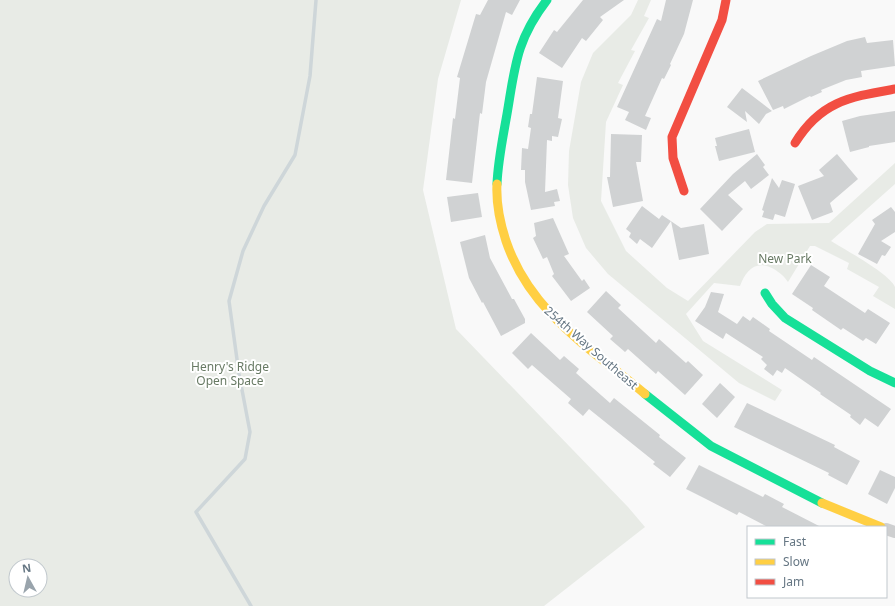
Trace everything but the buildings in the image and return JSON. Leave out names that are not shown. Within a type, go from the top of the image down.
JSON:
[{"type":"street","name":"254th Way Southeast","points":[[548,0],[530,23],[520,42],[499,162],[497,198],[501,224],[509,247],[519,271],[534,295],[557,322],[711,446],[825,505],[878,526]]},
{"type":"street","points":[[684,192],[674,164],[671,149],[672,137],[722,20],[726,0]]},
{"type":"street","points":[[795,143],[816,115],[851,98],[895,89]]},
{"type":"street","points":[[765,292],[772,304],[785,318],[870,371],[895,384]]},
{"type":"green space","name":"Henry's Ridge Open Space","points":[[0,0],[461,0],[438,79],[423,190],[456,329],[628,507],[645,527],[544,606],[0,606]]},
{"type":"green space","name":"New Park","points":[[638,0],[651,0],[644,16],[649,18],[631,50],[635,51],[618,83],[623,85],[606,122],[601,201],[626,251],[667,288],[688,301],[755,232],[767,224],[829,223],[895,163],[895,184],[831,241],[885,275],[895,287],[895,309],[873,296],[879,287],[847,269],[849,263],[815,246],[810,246],[788,282],[774,269],[768,266],[757,266],[752,268],[745,275],[740,286],[714,283],[686,314],[703,341],[782,390],[775,401],[739,383],[608,274],[586,248],[573,218],[568,185],[569,151],[581,82],[593,53],[631,15]]},
{"type":"waterway","points":[[251,606],[196,512],[245,459],[250,432],[239,374],[229,301],[243,251],[264,206],[295,155],[310,76],[316,0]]},
{"type":"traffic: fast","points":[[497,184],[498,166],[518,54],[529,28],[547,0]]},
{"type":"traffic: fast","points":[[765,293],[772,304],[785,318],[870,371],[895,383]]},
{"type":"traffic: fast","points":[[645,394],[711,446],[822,503]]},
{"type":"traffic: slow","points":[[497,184],[499,213],[506,241],[517,266],[530,288],[564,327],[645,394]]},
{"type":"traffic: slow","points":[[822,503],[879,526]]},
{"type":"traffic: jam","points":[[684,191],[673,158],[672,137],[722,20],[726,0]]},
{"type":"traffic: jam","points":[[795,143],[815,118],[838,103],[864,95],[895,89]]}]
